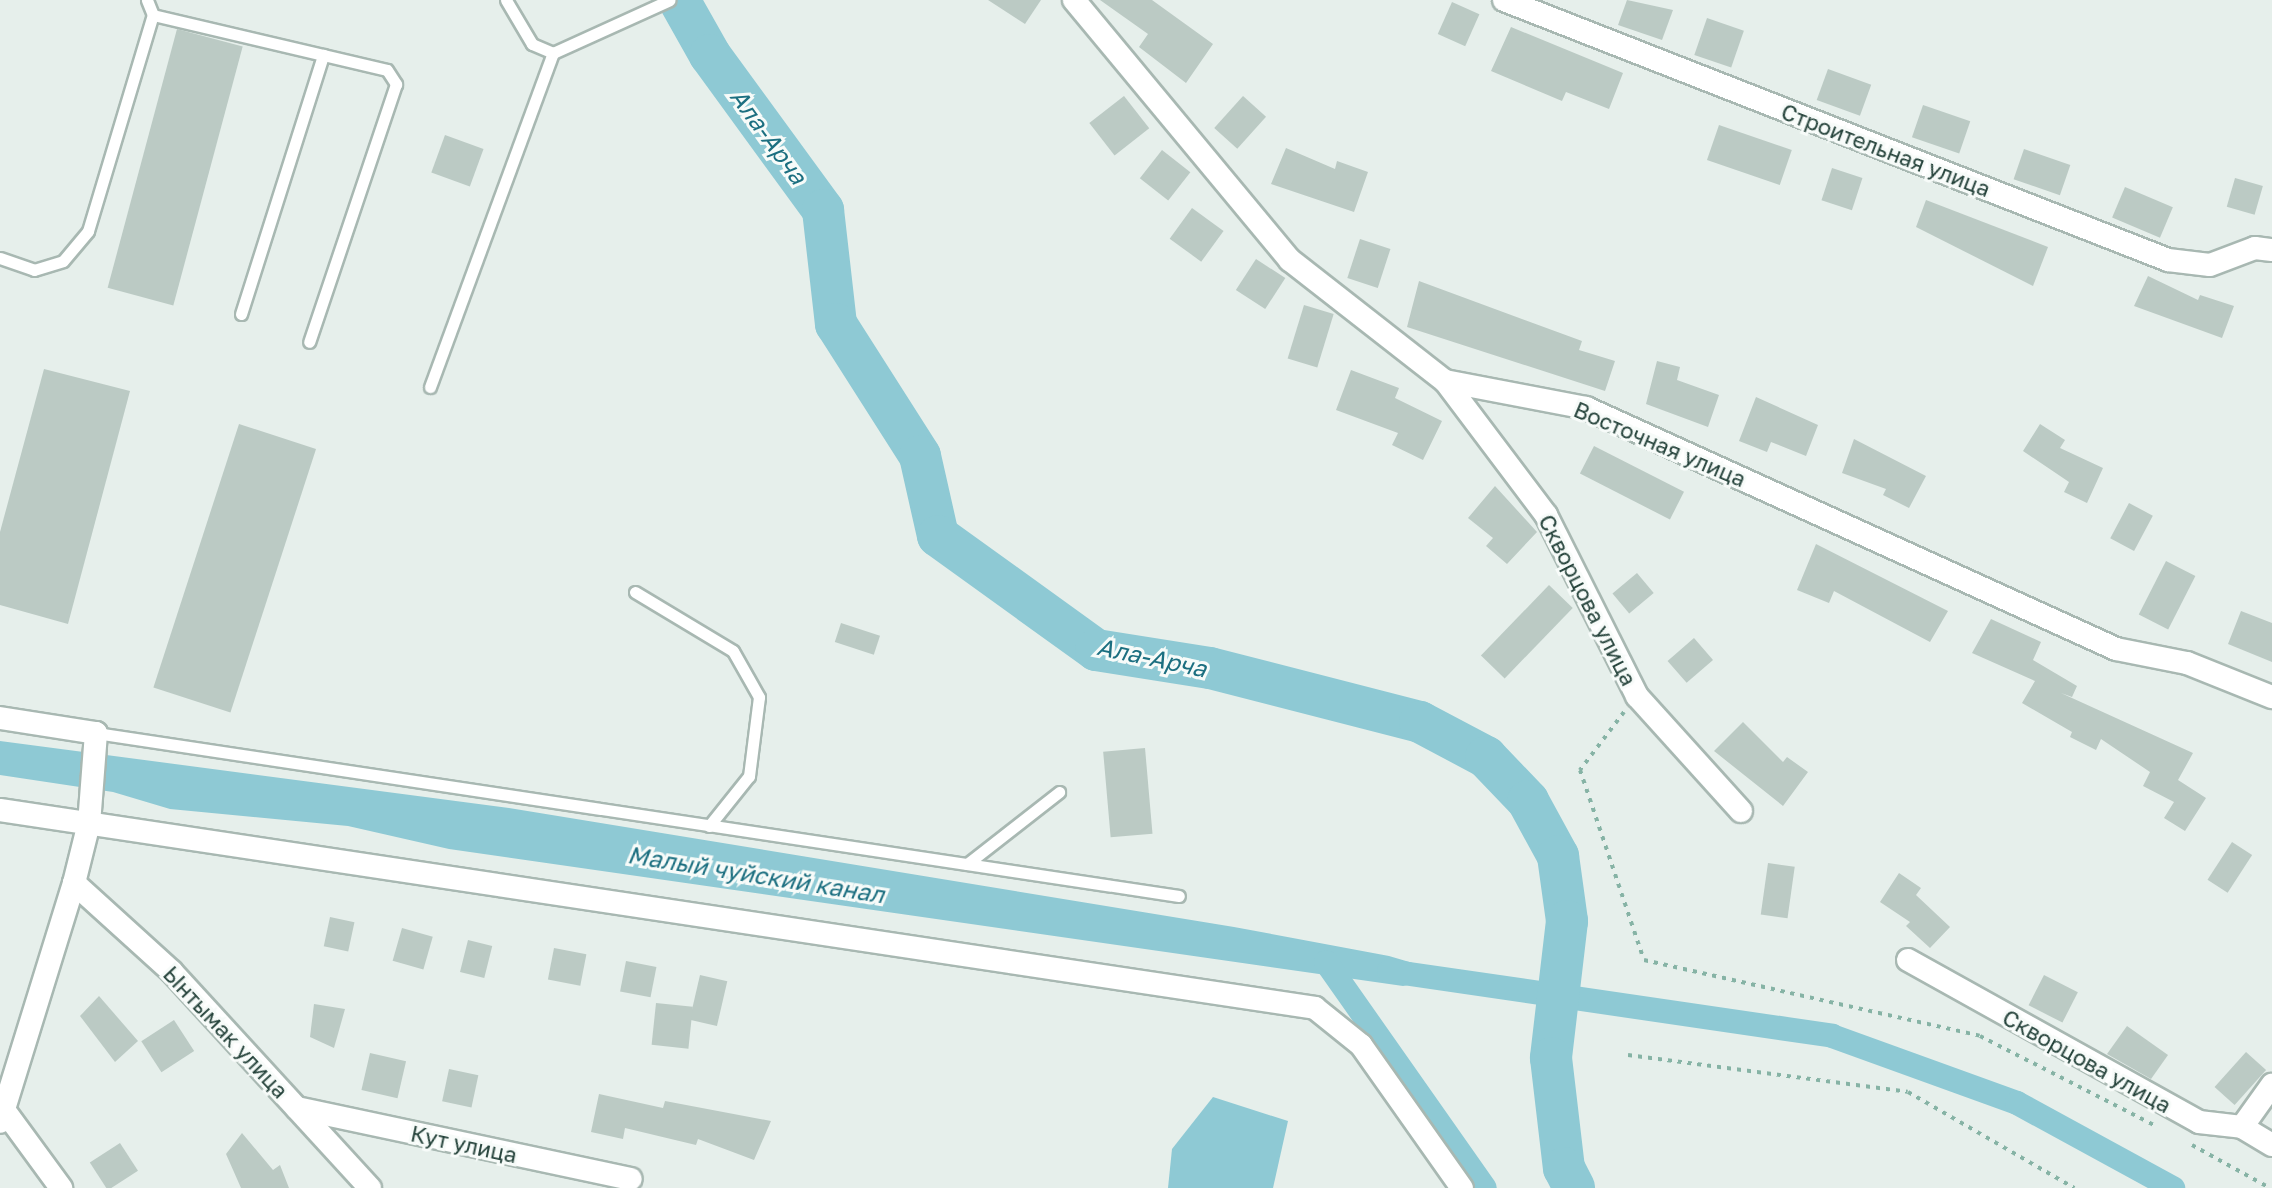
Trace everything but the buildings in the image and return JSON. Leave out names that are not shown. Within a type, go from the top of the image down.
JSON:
[{"type":"street","name":"Восточная улица","points":[[1074,0],[1290,260],[1445,381],[1586,408],[2116,649],[2187,663],[2272,697]]},
{"type":"street","name":"Строительная улица","points":[[1504,0],[2168,260],[2210,265],[2255,248],[2272,250]]},
{"type":"street","name":"Скворцова улица","points":[[1445,381],[1546,515],[1637,696],[1741,811]]},
{"type":"street","points":[[0,718],[96,739],[89,823],[74,883],[2,1116],[61,1188]]},
{"type":"street","points":[[0,810],[1315,1008],[1361,1045],[1462,1188]]},
{"type":"street","name":"Ынтымак улица","points":[[74,883],[172,972],[370,1188]]},
{"type":"street","name":"Скворцова улица","points":[[1908,960],[2199,1122],[2242,1127],[2272,1145]]},
{"type":"street","points":[[0,1044],[22,1050]]},
{"type":"street","points":[[2242,1127],[2272,1085]]},
{"type":"street","name":"Кут улица","points":[[297,1108],[631,1179]]},
{"type":"lane","points":[[0,258],[34,270],[49,266],[63,261],[88,231],[153,15],[147,0]]},
{"type":"lane","points":[[506,0],[532,44],[553,53]]},
{"type":"lane","points":[[430,387],[553,53],[670,0]]},
{"type":"lane","points":[[153,15],[387,70],[396,84],[309,342]]},
{"type":"lane","points":[[241,314],[323,55]]},
{"type":"lane","points":[[635,592],[733,651],[759,697],[749,776],[709,826]]},
{"type":"lane","points":[[96,739],[1179,896]]},
{"type":"lane","points":[[967,864],[1059,792]]},
{"type":"path","points":[[1637,696],[1580,770],[1644,960],[1980,1036],[2163,1130]]},
{"type":"path","points":[[1628,1055],[1908,1092],[2074,1188]]},
{"type":"path","points":[[2177,1137],[2270,1188]]},
{"type":"water","name":"Малый чуйский канал","points":[[0,741],[509,808],[1234,927],[1389,956],[1423,966],[1422,982],[1403,986],[449,849],[348,826],[170,809],[113,792],[0,775]]},
{"type":"water","points":[[1213,1097],[1288,1121],[1273,1188],[1168,1188],[1172,1149]]},
{"type":"waterway","name":"Ала-Арча","points":[[679,0],[710,55],[823,210],[836,324],[920,456],[938,536],[1096,650],[1210,668],[1420,722],[1486,757],[1528,801],[1558,856],[1567,921],[1551,1058],[1564,1168],[1574,1188]]},
{"type":"waterway","points":[[1326,962],[1485,1188]]},
{"type":"waterway","points":[[1389,971],[1832,1036],[2017,1103],[2173,1188]]}]
